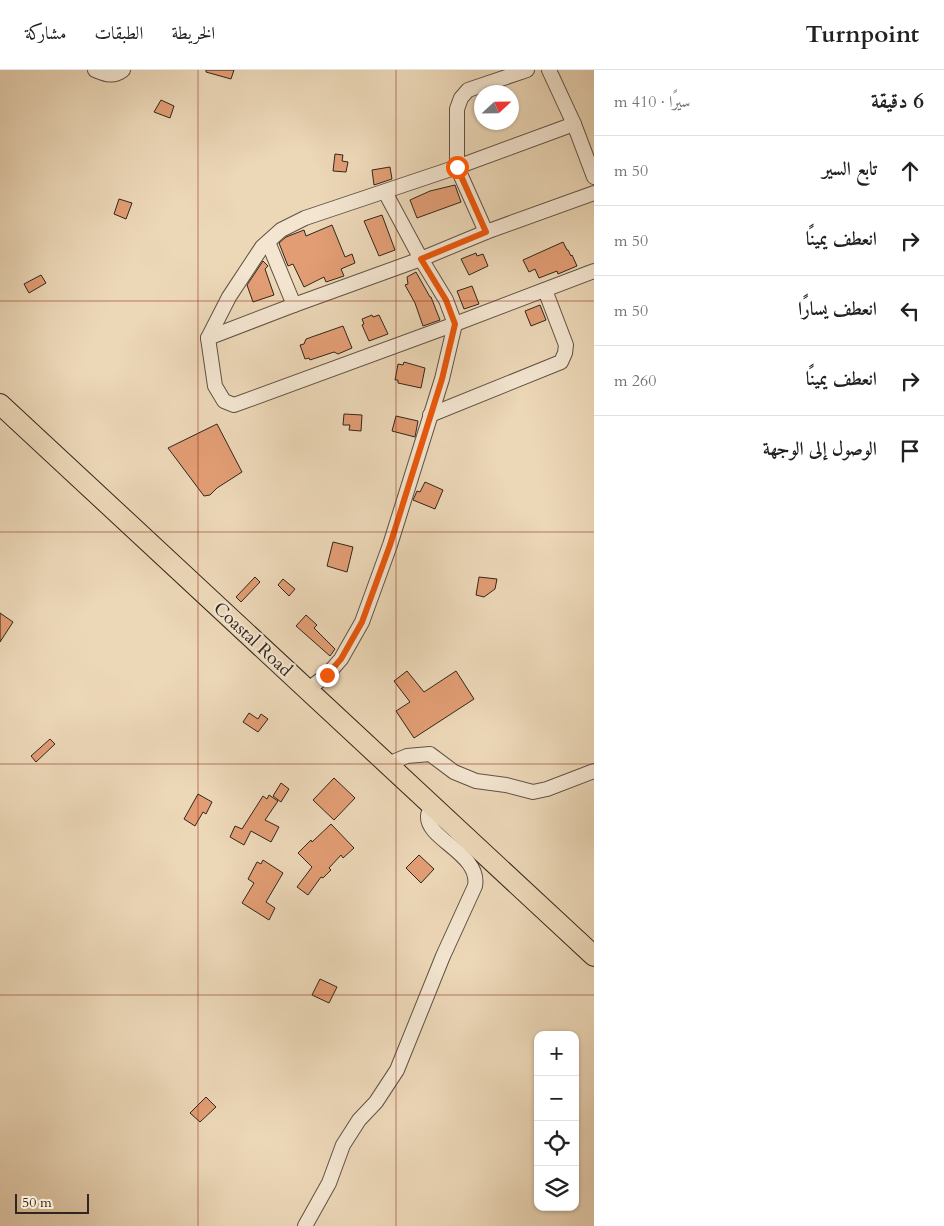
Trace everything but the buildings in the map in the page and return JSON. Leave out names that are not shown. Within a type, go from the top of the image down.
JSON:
[{"type":"highway","name":"Coastal Road","points":[[0,404],[594,956]]},
{"type":"street","points":[[95,70],[109,75],[115,75],[123,70]]},
{"type":"street","points":[[486,232],[457,167],[457,109],[460,98],[468,90],[526,70]]},
{"type":"street","points":[[549,70],[574,124],[594,177]]},
{"type":"street","points":[[574,124],[385,192],[349,202],[305,218],[281,230],[262,247],[229,297],[208,338],[215,386],[224,400],[234,404],[455,324],[594,271]]},
{"type":"street","points":[[307,690],[327,675],[341,659],[362,622],[390,545],[442,379],[455,324],[446,300],[421,259],[385,192]]},
{"type":"street","points":[[208,338],[594,193]]},
{"type":"street","points":[[268,242],[294,305]]},
{"type":"street","points":[[430,415],[561,362],[566,345],[545,290]]},
{"type":"street","points":[[388,764],[407,756],[430,754],[454,772],[476,781],[506,785],[533,792],[548,789],[594,771]]},
{"type":"street","points":[[305,1226],[329,1183],[343,1145],[359,1120],[376,1102],[397,1070],[443,956],[475,886],[474,871],[469,863],[430,825],[428,816],[433,805]]},
{"type":"route","points":[[327,675],[341,659],[362,622],[390,545],[442,379],[455,324],[446,300],[421,259],[486,232],[457,167]]}]
